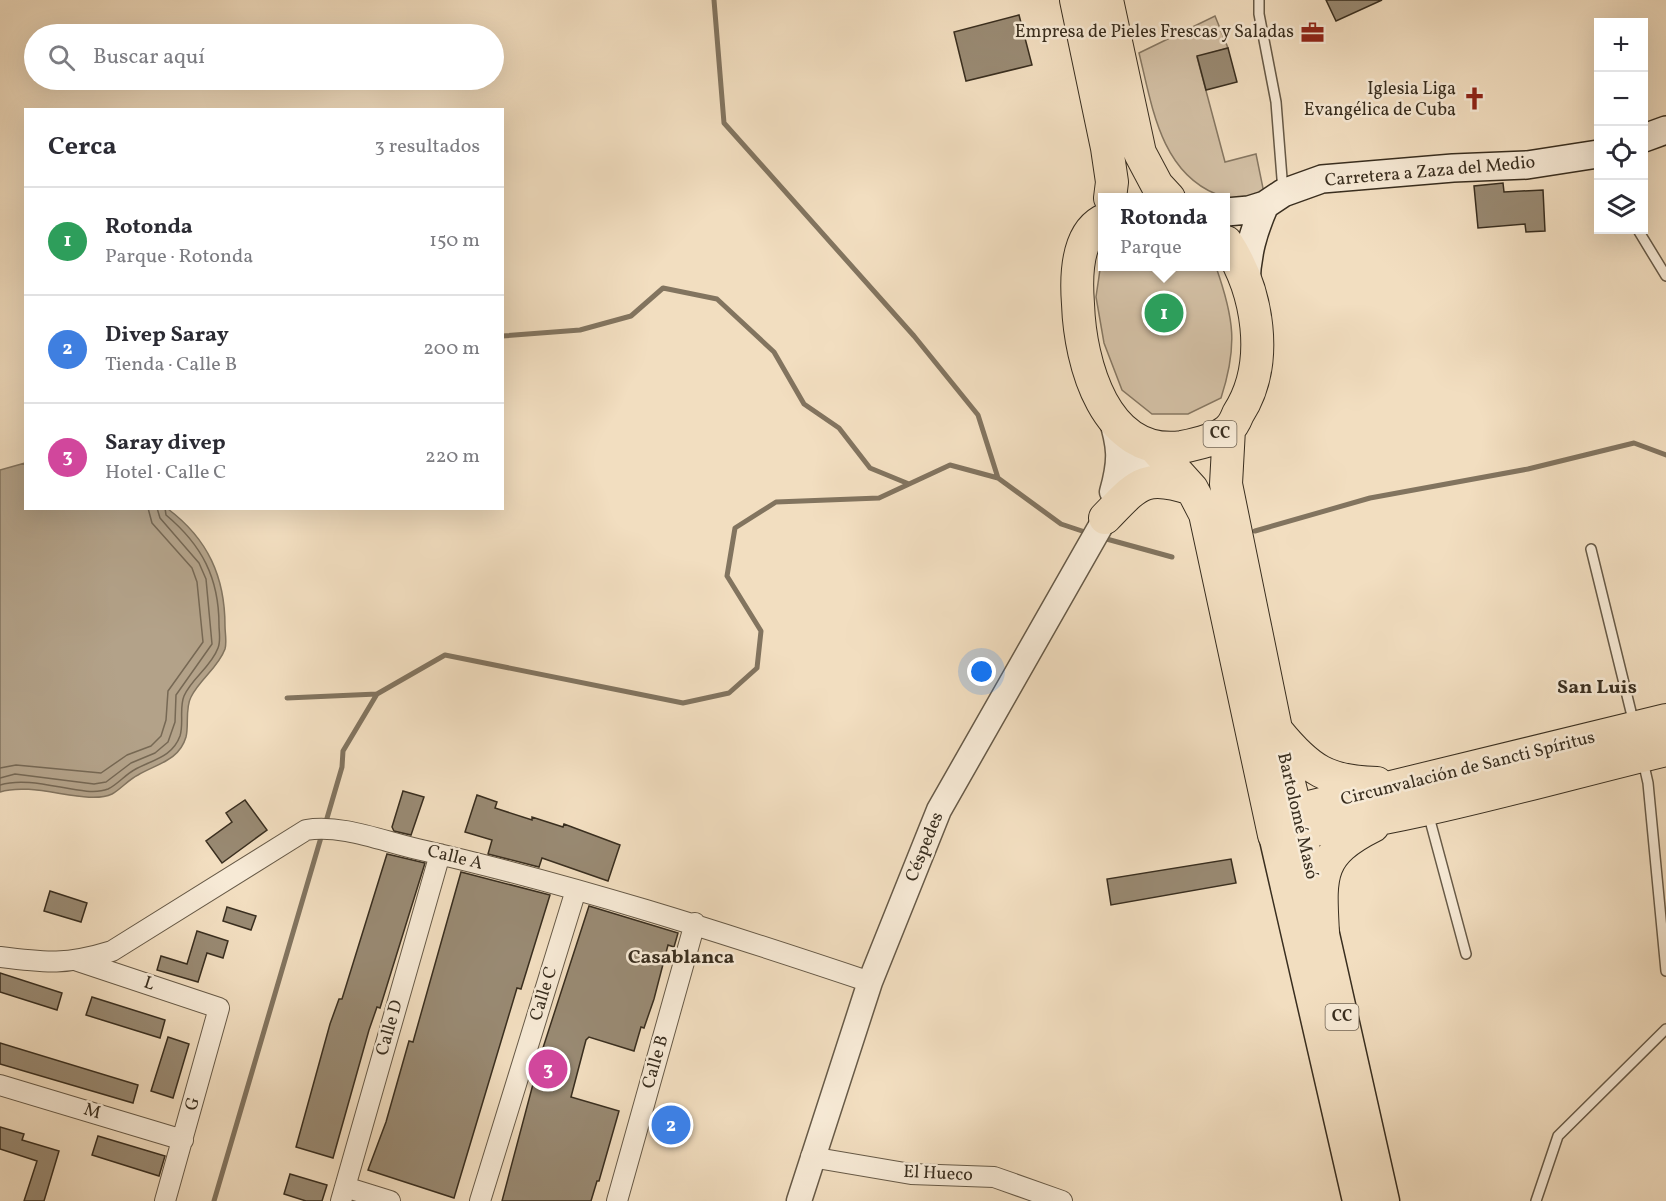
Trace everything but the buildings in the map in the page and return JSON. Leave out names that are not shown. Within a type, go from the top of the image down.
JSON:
[{"type":"highway","name":"CC","points":[[1076,0],[1107,148],[1112,182],[1109,193]]},
{"type":"highway","points":[[1107,0],[1140,153],[1156,184],[1164,193]]},
{"type":"highway","name":"CC","points":[[1098,222],[1083,245],[1076,277],[1079,334],[1090,380],[1109,413],[1130,435],[1154,448],[1192,445],[1229,429],[1246,403],[1256,372],[1256,321],[1246,286],[1230,251]]},
{"type":"highway","name":"Bartolomé Masó","points":[[1229,429],[1226,484],[1276,729],[1286,826]]},
{"type":"highway","name":"Bartolomé Masó","points":[[1154,448],[1192,489],[1204,514],[1286,826]]},
{"type":"highway","points":[[1103,521],[1133,489],[1147,483],[1157,480],[1192,489]]},
{"type":"highway","name":"Circunvalación de Sancti Spíritus","points":[[1286,826],[1313,806],[1428,793],[1644,744],[1666,720]]},
{"type":"highway","points":[[1276,729],[1298,756],[1317,772],[1349,782],[1390,783],[1428,793]]},
{"type":"highway","name":"Circunvalación de Sancti Spíritus","points":[[1286,826],[1394,816],[1428,793]]},
{"type":"highway","points":[[1323,933],[1321,884],[1329,861],[1340,846],[1394,816]]},
{"type":"main road","points":[[1648,137],[1666,130]]},
{"type":"main road","name":"Carretera a Zaza del Medio","points":[[1230,212],[1249,210],[1322,179],[1594,158]]},
{"type":"main road","points":[[1246,286],[1247,257],[1274,199]]},
{"type":"main road","name":"Bartolomé Masó","points":[[1286,826],[1323,933],[1384,1201]]},
{"type":"main road","name":"Bartolomé Masó","points":[[1286,826],[1358,1201]]},
{"type":"street","name":"Céspedes","points":[[1103,521],[1120,465],[1119,442],[1109,413]]},
{"type":"street","name":"Céspedes","points":[[799,1201],[811,1157],[870,981],[939,810],[1136,464],[1154,448]]},
{"type":"street","name":"Calle A","points":[[70,962],[112,951],[306,830],[322,828],[440,854],[576,890],[696,924],[870,981]]},
{"type":"street","name":"Calle D","points":[[343,1194],[440,854]]},
{"type":"street","name":"Calle C","points":[[480,1201],[576,890]]},
{"type":"street","name":"Calle B","points":[[617,1201],[696,924]]},
{"type":"street","name":"L","points":[[0,957],[70,962],[219,1008]]},
{"type":"street","name":"G","points":[[165,1201],[219,1008]]},
{"type":"street","name":"M","points":[[0,1085],[183,1140]]},
{"type":"street","name":"El Hueco","points":[[811,1157],[911,1174],[994,1177],[1062,1201]]},
{"type":"street","points":[[343,1194],[390,1201]]},
{"type":"lane","points":[[1259,0],[1259,14],[1276,102],[1274,199]]},
{"type":"lane","points":[[1640,234],[1666,276]]},
{"type":"lane","points":[[1591,549],[1644,744],[1666,971]]},
{"type":"lane","points":[[1428,793],[1466,954]]},
{"type":"lane","points":[[1536,1201],[1558,1136],[1666,1029]]},
{"type":"shaded area","points":[[1215,16],[1228,48],[1197,57],[1225,162],[1256,154],[1264,193],[1246,199],[1230,198],[1230,193],[1214,193],[1197,183],[1182,170],[1161,134],[1139,53]]},
{"type":"shaded area","points":[[1100,271],[1217,271],[1227,302],[1232,332],[1230,363],[1221,398],[1188,414],[1152,414],[1122,390],[1104,343],[1096,297]]},
{"type":"water","points":[[24,463],[24,510],[169,510],[194,533],[204,546],[218,575],[224,608],[225,649],[218,662],[191,697],[188,706],[187,732],[183,745],[172,757],[134,777],[112,794],[89,797],[28,789],[0,792],[0,470]]},
{"type":"waterway","points":[[714,0],[724,123],[914,336],[978,415],[998,478]]},
{"type":"waterway","points":[[504,336],[580,330],[631,316],[663,288],[717,299],[774,352],[804,404],[839,428],[870,468],[909,484]]},
{"type":"waterway","points":[[1255,531],[1370,498],[1528,469],[1634,443],[1666,455]]},
{"type":"waterway","points":[[287,698],[377,694],[445,655],[683,703],[729,693],[757,668],[761,631],[727,576],[735,528],[776,502],[879,498],[950,465],[998,478],[1061,524],[1088,533]]},
{"type":"waterway","points":[[1103,538],[1172,557]]},
{"type":"waterway","points":[[325,825],[342,767],[343,751],[377,694]]},
{"type":"waterway","points":[[214,1201],[322,834]]},
{"type":"place","name":"Empresa de Pieles Frescas y Saladas","points":[[1312,32]]},
{"type":"place","name":"Iglesia Liga Evangélica de Cuba","points":[[1474,99]]},
{"type":"place","name":"Rotonda","points":[[1164,313]]},
{"type":"place","name":"Saray divep","points":[[548,1069]]},
{"type":"place","name":"Divep Saray","points":[[671,1125]]},
{"type":"district","name":"San Luis","points":[[1597,688]]},
{"type":"district","name":"Casablanca","points":[[681,958]]}]
